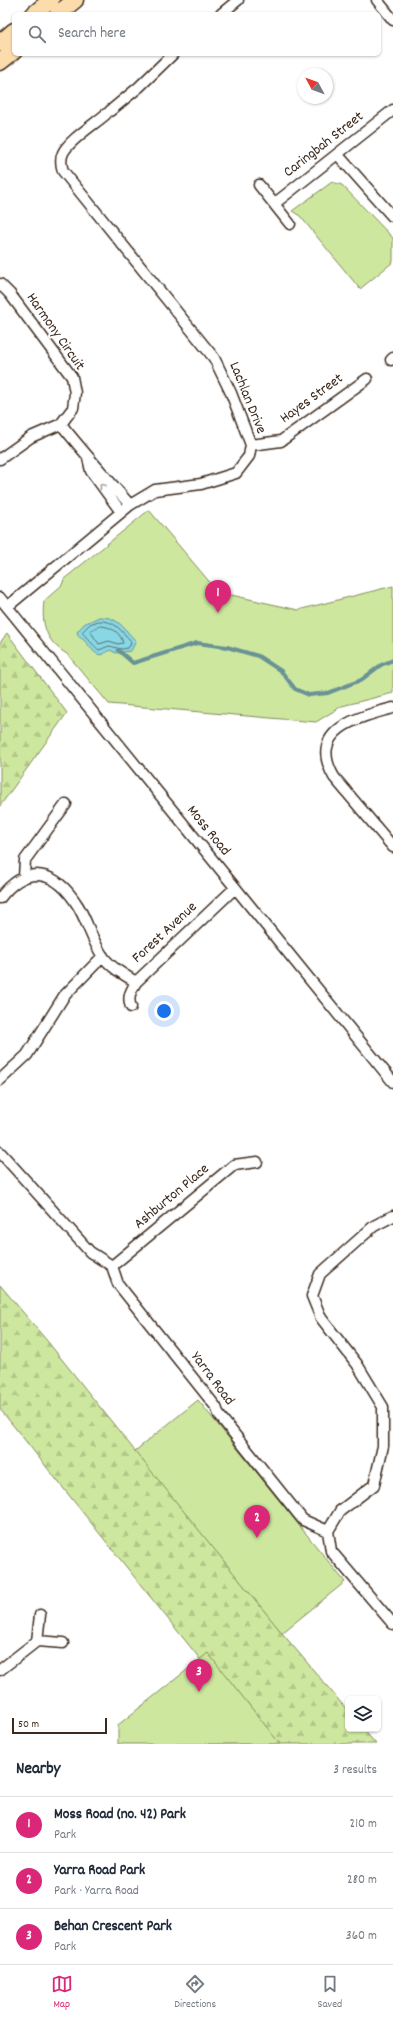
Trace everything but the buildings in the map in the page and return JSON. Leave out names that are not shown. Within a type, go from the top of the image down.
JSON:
[{"type":"main road","points":[[36,12],[51,0]]},
{"type":"main road","points":[[60,12],[75,0]]},
{"type":"main road","points":[[0,43],[12,33]]},
{"type":"main road","points":[[0,62],[12,53]]},
{"type":"street","points":[[223,12],[238,0]]},
{"type":"street","points":[[376,0],[393,20]]},
{"type":"street","name":"Lachlan Drive","points":[[7,607],[130,505],[155,490],[201,484],[236,473],[249,456],[251,445],[239,412],[214,358],[63,171],[60,161],[63,152],[68,145],[139,87],[171,56]]},
{"type":"street","name":"Caringbah Street","points":[[274,204],[338,155],[393,110]]},
{"type":"street","points":[[338,155],[392,216]]},
{"type":"street","points":[[259,185],[290,224]]},
{"type":"street","name":"Harmony Circuit","points":[[0,459],[31,437],[61,424],[73,408],[75,393],[72,377],[1,287]]},
{"type":"street","name":"Hayes Street","points":[[251,445],[281,440],[366,379]]},
{"type":"street","points":[[61,424],[88,458],[98,467],[130,505]]},
{"type":"street","points":[[88,458],[91,471],[121,512]]},
{"type":"street","name":"Moss Road","points":[[0,598],[393,1082]]},
{"type":"street","points":[[393,708],[360,716],[334,731],[327,747],[328,765],[334,777],[393,847]]},
{"type":"street","points":[[24,877],[25,860],[66,804]]},
{"type":"street","points":[[0,898],[24,877],[31,874],[44,875],[66,890],[78,906],[102,956],[118,971],[136,982]]},
{"type":"street","name":"Forest Avenue","points":[[132,1007],[129,1001],[129,994],[136,982],[235,888]]},
{"type":"street","points":[[0,1080],[26,1055],[64,996],[102,956]]},
{"type":"street","points":[[0,1152],[90,1252],[112,1266]]},
{"type":"street","name":"Ashburton Place","points":[[112,1266],[234,1165],[257,1162]]},
{"type":"street","points":[[393,1216],[374,1226],[320,1274],[312,1296],[321,1318],[358,1364],[383,1407],[383,1446],[374,1485],[340,1511],[328,1531],[331,1551],[344,1564],[393,1624]]},
{"type":"street","name":"Yarra Road","points":[[112,1266],[118,1284],[216,1407],[219,1415],[303,1520],[328,1531]]},
{"type":"street","points":[[37,1641],[40,1615]]},
{"type":"street","points":[[0,1670],[37,1641],[63,1643]]},
{"type":"green space","points":[[332,182],[342,185],[393,238],[393,262],[360,289],[300,216],[292,211]]},
{"type":"green space","points":[[149,510],[218,592],[298,610],[393,586],[393,693],[342,706],[316,722],[109,704],[67,654],[54,644],[46,632],[43,617],[44,601],[62,585],[64,579]]},
{"type":"green space","points":[[7,633],[67,713],[0,806],[0,643]]},
{"type":"green space","points":[[0,1285],[48,1342],[135,1451],[156,1440],[249,1588],[282,1633],[345,1707],[345,1732],[366,1732],[376,1744],[188,1744],[187,1723],[200,1659],[0,1409]]},
{"type":"green space","points":[[198,1400],[345,1582],[282,1633],[135,1451]]},
{"type":"green space","points":[[208,1653],[280,1744],[118,1744],[118,1725]]},
{"type":"water","points":[[99,617],[106,617],[116,621],[124,628],[136,641],[131,651],[116,653],[110,650],[101,655],[97,654],[85,641],[79,637],[77,632],[84,624]]},
{"type":"waterway","points":[[118,650],[133,663],[197,643],[227,647],[258,656],[281,671],[295,689],[309,695],[328,693],[361,680],[381,665],[393,660]]},
{"type":"place","name":"Moss Road (no. 42) Park","points":[[218,613]]},
{"type":"place","name":"Yarra Road Park","points":[[257,1538]]},
{"type":"place","name":"Behan Crescent Park","points":[[199,1692]]}]
